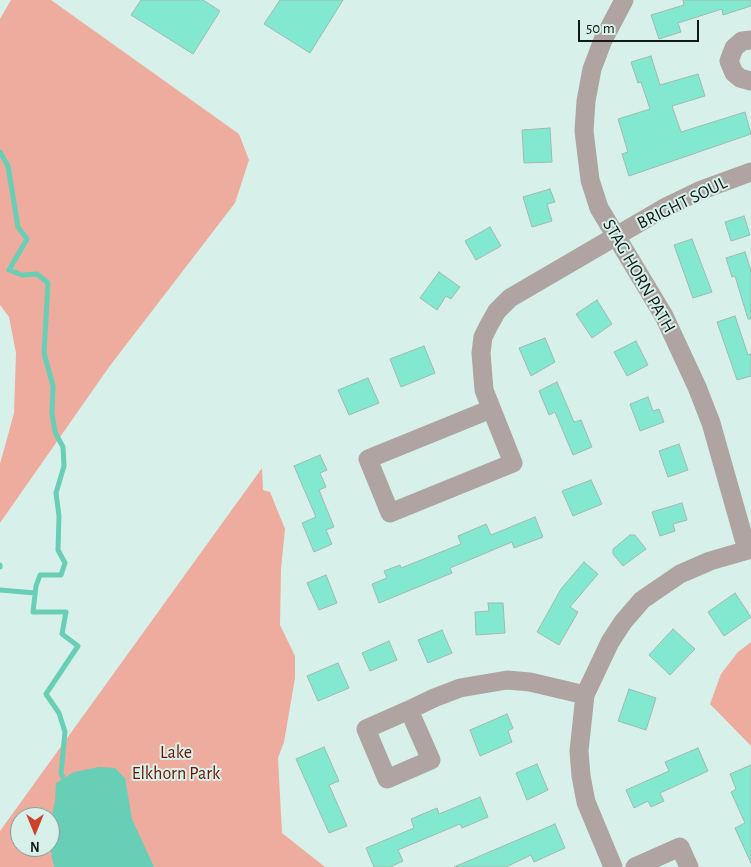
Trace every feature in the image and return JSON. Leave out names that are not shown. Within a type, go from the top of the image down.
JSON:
[{"type":"street","name":"STAG HORN PATH","points":[[624,0],[603,40],[592,69],[586,101],[584,132],[590,180],[599,208],[664,316],[697,387],[711,423],[749,549]]},
{"type":"street","points":[[751,40],[742,41],[734,48],[729,62],[734,73],[740,78],[751,81]]},
{"type":"street","name":"BRIGHT SOUL","points":[[491,409],[368,459],[390,513],[513,463],[484,390],[481,353],[483,337],[497,311],[510,298],[615,237],[698,192],[751,172]]},
{"type":"street","points":[[613,867],[586,802],[581,776],[579,751],[585,695],[610,642],[623,622],[642,600],[680,574],[710,561],[749,549]]},
{"type":"street","points":[[409,710],[460,688],[507,680],[530,682],[585,695]]},
{"type":"street","points":[[635,867],[680,847],[689,867]]},
{"type":"green space","points":[[11,0],[51,0],[239,134],[249,160],[235,203],[109,367],[0,523],[0,464],[14,413],[16,353],[9,317],[0,305],[0,19]]},
{"type":"green space","name":"Lake Elkhorn Park","points":[[262,468],[263,490],[270,492],[285,529],[281,569],[280,625],[295,656],[295,678],[284,742],[278,758],[282,833],[325,867],[0,867],[0,831],[10,817],[10,857],[60,857],[60,807],[17,807]]},
{"type":"green space","points":[[751,642],[751,746],[710,704],[721,674],[738,652]]},
{"type":"shaded area","points":[[99,767],[115,768],[125,778],[132,819],[154,867],[54,867],[52,857],[60,857],[60,807],[54,807],[56,783],[74,772]]},
{"type":"building","points":[[141,0],[203,0],[220,11],[193,54],[131,15]]},
{"type":"building","points":[[280,0],[343,0],[310,53],[264,24]]},
{"type":"building","points":[[683,0],[751,0],[751,6],[723,15],[722,9],[678,23],[681,32],[659,39],[651,15],[684,5]]},
{"type":"building","points":[[651,56],[660,85],[698,74],[705,96],[672,106],[681,132],[745,112],[751,134],[629,176],[622,154],[628,152],[618,119],[650,109],[641,82],[638,83],[631,62]]},
{"type":"building","points":[[550,128],[552,162],[524,163],[522,130]]},
{"type":"building","points":[[550,189],[555,202],[547,204],[552,221],[532,227],[523,197]]},
{"type":"building","points":[[744,216],[750,235],[731,241],[725,222]]},
{"type":"building","points":[[490,227],[501,246],[476,260],[465,241]]},
{"type":"building","points":[[692,239],[712,292],[693,298],[674,245]]},
{"type":"building","points":[[745,252],[751,271],[751,319],[748,319],[735,276],[732,277],[726,258]]},
{"type":"building","points":[[439,272],[460,287],[451,299],[446,296],[437,310],[420,298]]},
{"type":"building","points":[[597,300],[612,324],[592,338],[576,314]]},
{"type":"building","points":[[735,316],[748,355],[751,354],[751,376],[737,380],[717,322]]},
{"type":"building","points":[[545,338],[555,362],[531,376],[519,348]]},
{"type":"building","points":[[636,341],[648,365],[627,376],[614,352]]},
{"type":"building","points":[[424,346],[435,373],[401,387],[390,359]]},
{"type":"building","points":[[368,378],[379,403],[349,415],[338,390]]},
{"type":"building","points":[[557,382],[574,422],[581,420],[592,447],[573,455],[555,412],[549,415],[539,391]]},
{"type":"building","points":[[648,397],[653,411],[659,409],[664,422],[640,431],[630,404]]},
{"type":"building","points":[[679,444],[688,470],[668,477],[659,451]]},
{"type":"building","points":[[320,455],[327,470],[320,473],[326,487],[319,490],[334,527],[326,530],[332,544],[314,552],[302,523],[316,517],[294,466]]},
{"type":"building","points":[[591,480],[602,504],[573,516],[562,491]]},
{"type":"building","points":[[682,503],[687,520],[673,524],[675,531],[660,536],[652,512]]},
{"type":"building","points":[[535,517],[543,537],[514,548],[512,542],[450,568],[452,573],[379,603],[372,584],[387,578],[384,571],[400,565],[401,568],[461,544],[458,536],[486,524],[491,535]]},
{"type":"building","points":[[630,535],[635,535],[646,549],[623,566],[613,554],[613,549]]},
{"type":"building","points":[[584,562],[598,574],[570,607],[578,612],[559,645],[537,632],[561,589]]},
{"type":"building","points":[[326,575],[337,603],[319,610],[307,583]]},
{"type":"building","points":[[735,593],[751,617],[724,636],[708,612]]},
{"type":"building","points":[[488,603],[503,603],[505,633],[476,635],[475,612],[489,611]]},
{"type":"building","points":[[673,629],[695,649],[670,675],[649,655]]},
{"type":"building","points":[[442,630],[452,653],[428,663],[418,640]]},
{"type":"building","points":[[389,641],[397,660],[370,671],[362,653]]},
{"type":"building","points":[[338,663],[349,688],[318,701],[307,676]]},
{"type":"building","points":[[629,689],[656,698],[646,730],[618,721]]},
{"type":"building","points":[[507,714],[513,728],[508,731],[512,742],[480,756],[470,730]]},
{"type":"building","points":[[324,747],[339,781],[329,785],[347,826],[329,833],[296,759]]},
{"type":"building","points":[[698,748],[708,771],[660,793],[664,801],[651,807],[648,801],[634,808],[626,790],[669,771],[665,762]]},
{"type":"building","points":[[537,764],[548,790],[527,800],[516,773]]},
{"type":"building","points":[[751,765],[751,863],[735,828],[745,823],[731,792],[736,789],[730,774]]},
{"type":"building","points":[[480,797],[488,817],[462,828],[460,824],[398,850],[403,861],[390,867],[374,867],[366,848],[414,828],[411,819],[437,808],[439,814]]},
{"type":"building","points":[[555,824],[565,848],[534,862],[531,855],[506,867],[454,867]]},
{"type":"waterway","points":[[0,152],[8,166],[18,227],[27,239],[9,270],[22,275],[37,274],[48,283],[44,353],[53,386],[52,413],[55,432],[63,447],[64,466],[56,493],[59,516],[58,550],[65,563],[61,575],[40,575],[36,586],[33,612],[66,612],[62,634],[78,646],[46,694],[59,713],[65,732],[61,773],[65,782]]},
{"type":"waterway","points":[[0,590],[35,593]]}]
